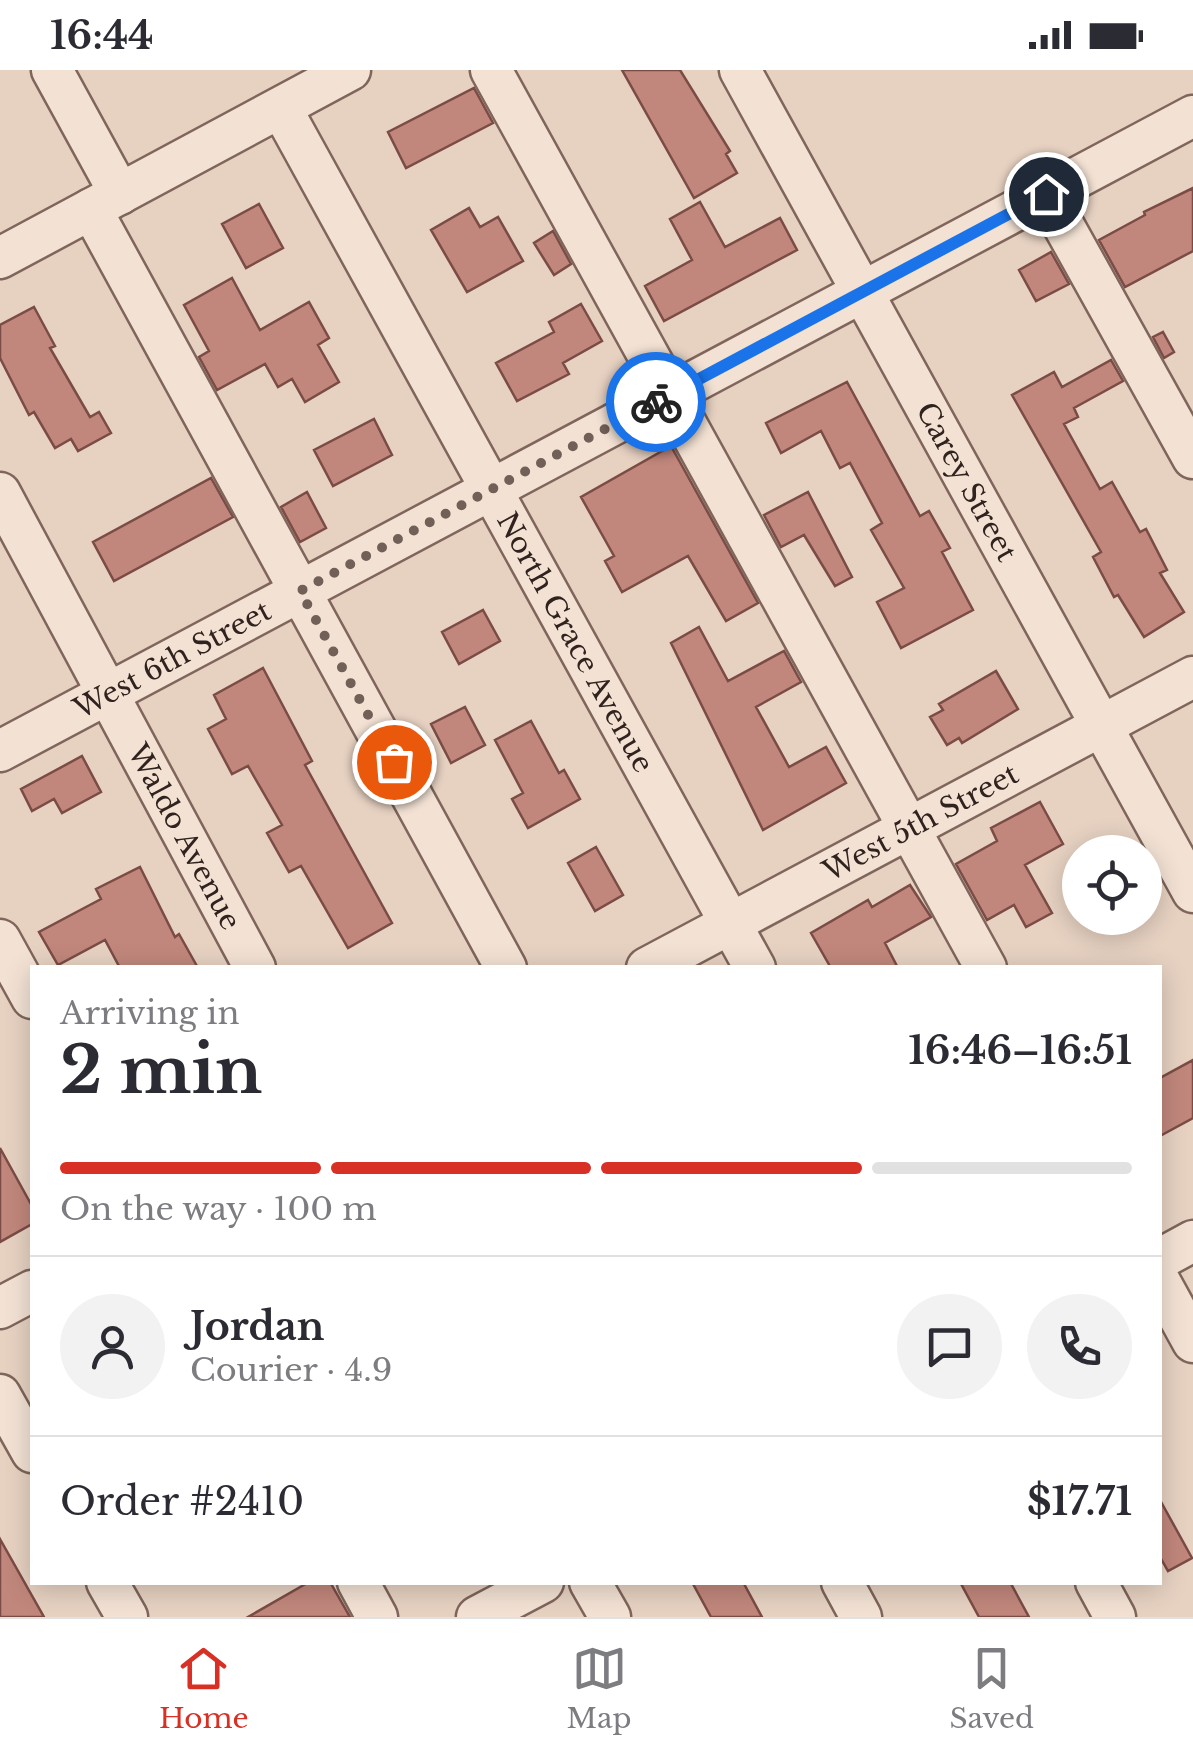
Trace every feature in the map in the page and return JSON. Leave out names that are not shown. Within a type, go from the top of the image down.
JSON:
[{"type":"street","points":[[52,70],[105,202],[300,591],[504,965]]},
{"type":"street","points":[[0,258],[350,70]]},
{"type":"street","points":[[491,70],[984,965]]},
{"type":"street","name":"Carey Street","points":[[740,70],[1193,892]]},
{"type":"street","name":"North Grace Avenue","points":[[281,108],[753,965]]},
{"type":"street","name":"West 6th Street","points":[[0,751],[1193,116]]},
{"type":"street","points":[[1046,194],[1193,458]]},
{"type":"street","name":"Waldo Avenue","points":[[0,493],[253,965]]},
{"type":"street","name":"West 5th Street","points":[[653,965],[1193,678]]},
{"type":"street","points":[[0,940],[30,994]]},
{"type":"street","points":[[1162,1257],[1193,1241]]},
{"type":"street","points":[[1162,1286],[1193,1342]]},
{"type":"street","points":[[0,1308],[30,1292]]},
{"type":"street","points":[[0,1395],[30,1448]]},
{"type":"street","points":[[109,1585],[126,1617]]},
{"type":"street","points":[[360,1585],[377,1617]]},
{"type":"street","points":[[478,1617],[537,1585]]},
{"type":"street","points":[[592,1585],[610,1617]]},
{"type":"street","points":[[844,1585],[861,1617]]},
{"type":"street","points":[[1098,1585],[1116,1617]]},
{"type":"building","points":[[622,70],[680,70],[730,151],[726,154],[737,173],[694,198]]},
{"type":"building","points":[[474,88],[493,123],[406,168],[388,132]]},
{"type":"building","points":[[1193,188],[1193,251],[1125,287],[1099,240]]},
{"type":"building","points":[[700,202],[725,247],[780,218],[797,250],[664,321],[645,286],[692,260],[670,219]]},
{"type":"building","points":[[259,204],[283,248],[246,268],[222,224]]},
{"type":"building","points":[[469,208],[480,227],[498,217],[523,261],[467,292],[431,230]]},
{"type":"building","points":[[553,231],[571,264],[554,275],[534,243]]},
{"type":"building","points":[[1051,252],[1069,284],[1036,301],[1019,270]]},
{"type":"building","points":[[232,278],[260,330],[309,302],[329,338],[318,345],[339,382],[305,402],[292,379],[278,387],[265,364],[217,390],[199,357],[209,351],[184,305]]},
{"type":"building","points":[[581,304],[602,341],[563,363],[569,374],[517,401],[496,363],[554,332],[549,322]]},
{"type":"building","points":[[34,307],[55,346],[50,348],[90,417],[99,412],[111,433],[78,451],[71,439],[55,448],[34,412],[29,415],[0,358],[0,325]]},
{"type":"building","points":[[1163,332],[1174,352],[1164,358],[1153,337]]},
{"type":"building","points":[[1111,360],[1123,381],[1074,408],[1078,417],[1064,424],[1100,489],[1112,482],[1140,532],[1146,529],[1167,570],[1160,573],[1184,612],[1144,637],[1118,595],[1114,597],[1093,557],[1101,552],[1012,395],[1054,372],[1062,387]]},
{"type":"building","points":[[847,382],[920,516],[929,511],[950,548],[942,552],[973,610],[901,648],[877,602],[904,588],[871,530],[882,523],[850,463],[840,468],[821,431],[781,453],[766,423]]},
{"type":"building","points":[[374,419],[392,455],[333,486],[314,450]]},
{"type":"building","points":[[671,446],[758,603],[726,621],[688,556],[622,592],[605,561],[614,556],[581,497]]},
{"type":"building","points":[[211,478],[233,517],[114,581],[93,542]]},
{"type":"building","points":[[307,492],[326,528],[300,542],[281,507]]},
{"type":"building","points":[[808,492],[852,577],[835,586],[804,535],[781,547],[764,515]]},
{"type":"building","points":[[483,610],[500,641],[459,664],[442,632]]},
{"type":"building","points":[[699,627],[728,681],[784,651],[801,682],[756,707],[789,767],[826,747],[846,783],[763,830],[671,643]]},
{"type":"building","points":[[263,668],[312,761],[305,765],[392,923],[348,948],[301,866],[289,872],[267,833],[282,825],[248,766],[232,774],[208,729],[226,719],[214,695]]},
{"type":"building","points":[[996,671],[1018,709],[962,743],[959,738],[947,745],[930,717],[943,710],[939,704]]},
{"type":"building","points":[[465,707],[485,745],[451,763],[431,724]]},
{"type":"building","points":[[531,721],[559,773],[564,770],[580,799],[528,828],[512,799],[523,793],[495,740]]},
{"type":"building","points":[[82,756],[101,792],[62,813],[54,799],[32,811],[21,789]]},
{"type":"building","points":[[1040,802],[1062,842],[1025,865],[1052,913],[1026,927],[1014,905],[987,920],[956,864],[997,841],[991,828]]},
{"type":"building","points":[[596,847],[623,895],[595,911],[568,863]]},
{"type":"building","points":[[140,867],[175,937],[179,934],[196,965],[118,965],[105,940],[58,965],[39,932],[101,899],[96,889]]},
{"type":"building","points":[[910,885],[931,917],[885,943],[896,965],[829,965],[811,933],[868,900],[872,907]]},
{"type":"building","points":[[1193,1060],[1193,1118],[1162,1135],[1162,1077]]},
{"type":"building","points":[[0,1148],[30,1202],[30,1225],[0,1242]]},
{"type":"building","points":[[1162,1504],[1192,1558],[1168,1571],[1162,1560]]},
{"type":"building","points":[[0,1539],[44,1617],[0,1617]]},
{"type":"building","points":[[304,1585],[332,1585],[350,1617],[248,1617]]},
{"type":"building","points":[[694,1585],[745,1585],[762,1617],[711,1617]]},
{"type":"building","points":[[962,1585],[1012,1585],[1029,1617],[979,1617]]},
{"type":"way so far","points":[[394,762],[300,591],[656,402]]},
{"type":"route","points":[[656,402],[1046,194]]}]
